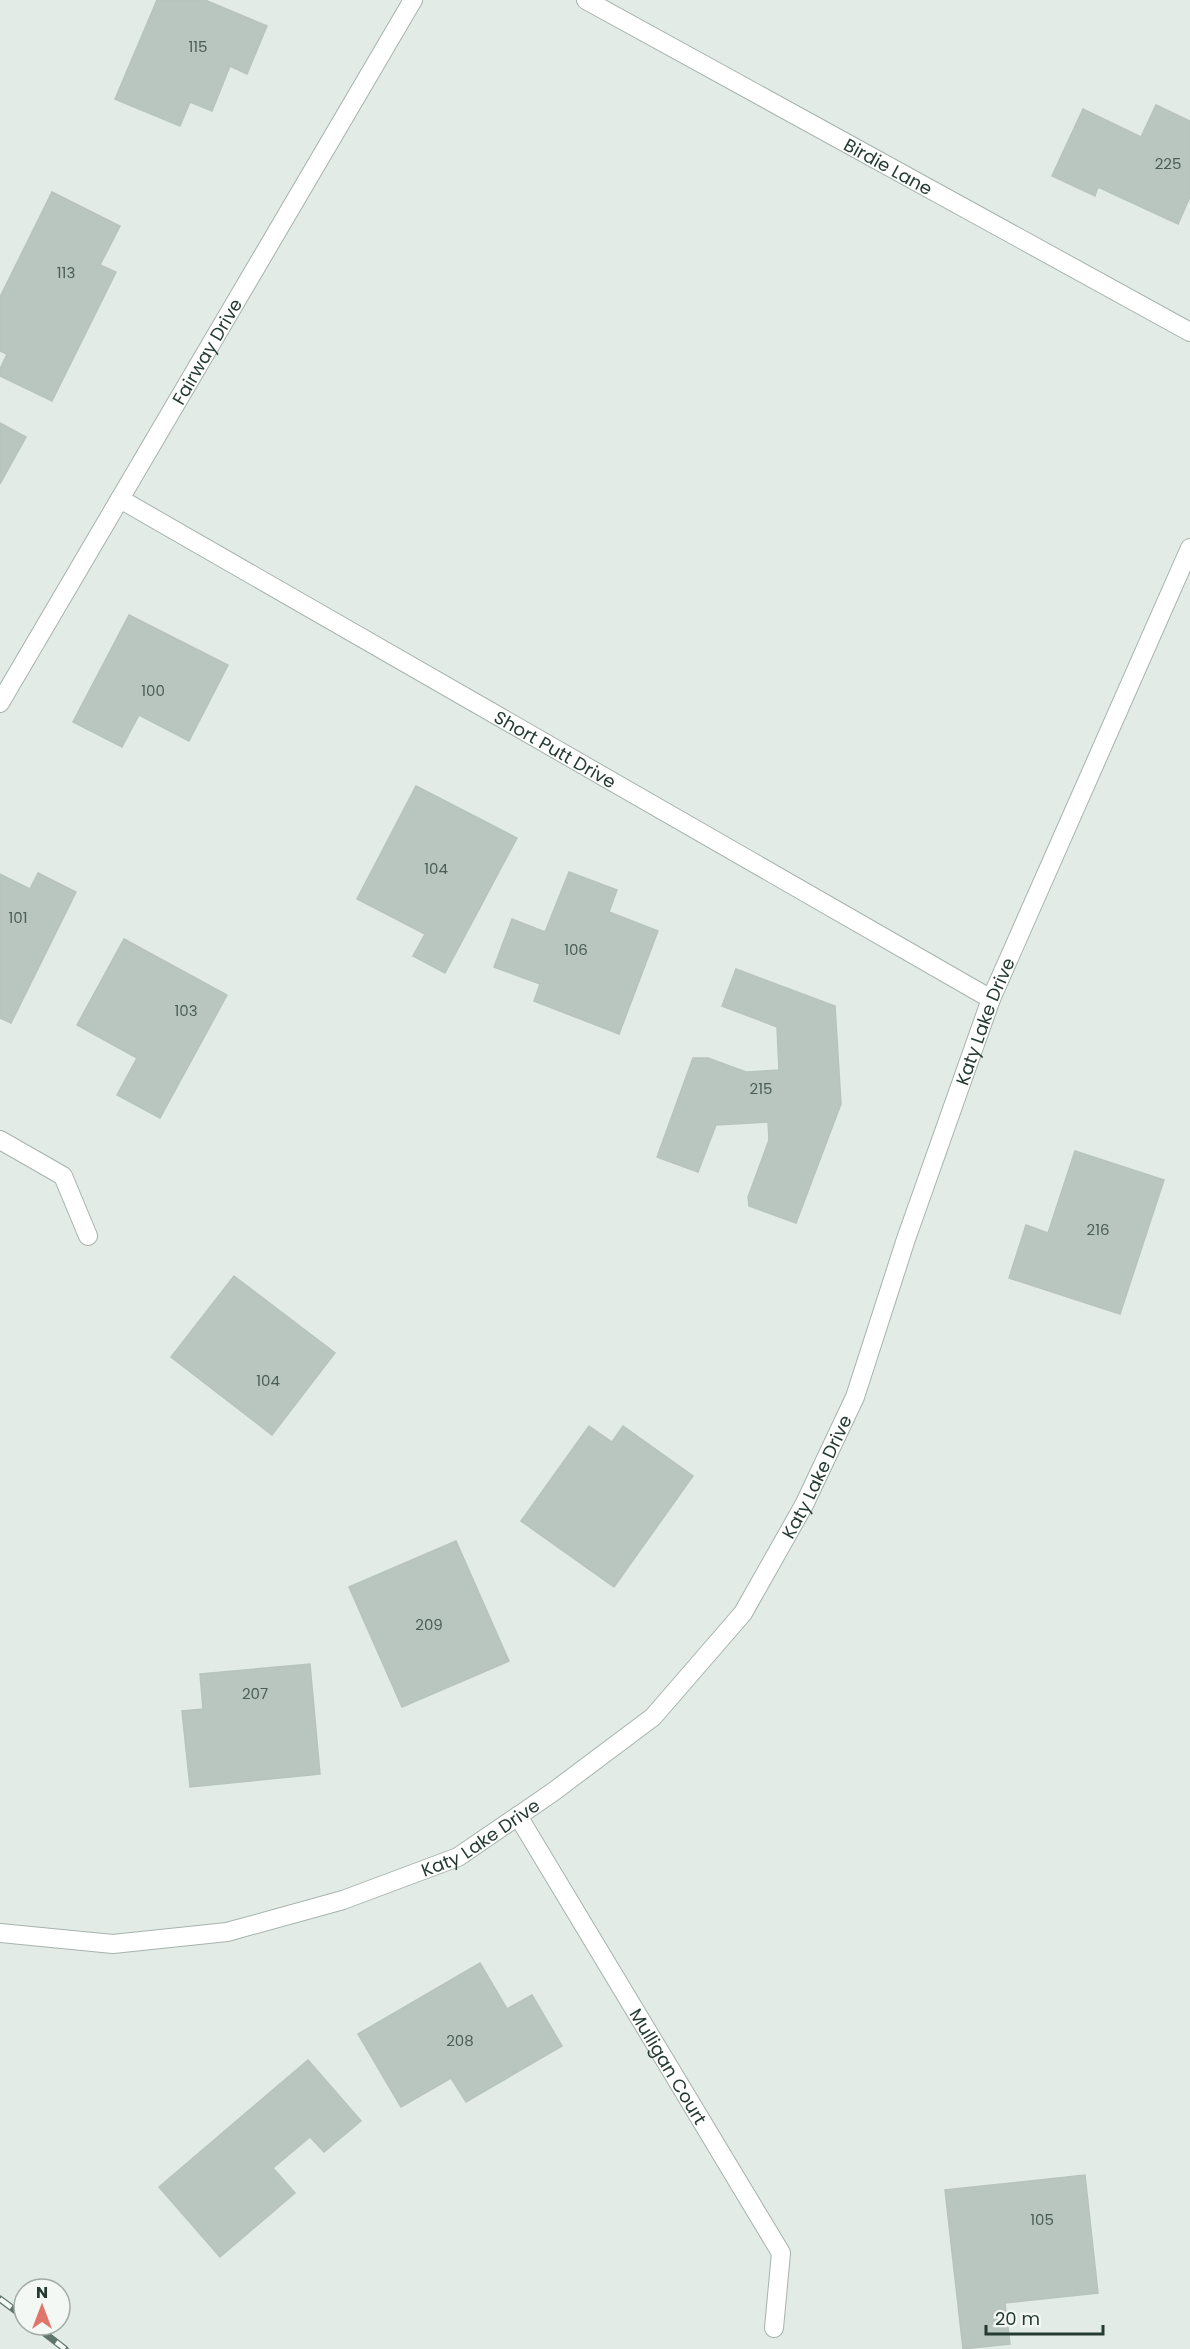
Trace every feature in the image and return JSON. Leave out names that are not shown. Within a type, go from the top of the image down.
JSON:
[{"type":"street","name":"Fairway Drive","points":[[0,703],[412,0]]},
{"type":"street","name":"Birdie Lane","points":[[586,0],[1190,332]]},
{"type":"street","name":"Short Putt Drive","points":[[120,499],[991,999]]},
{"type":"street","name":"Katy Lake Drive","points":[[0,1933],[112,1944],[227,1932],[344,1900],[458,1857],[653,1717],[743,1613],[804,1505],[855,1397],[906,1239],[991,999],[1190,548]]},
{"type":"street","points":[[0,1140],[63,1176],[88,1236]]},
{"type":"street","name":"Mulligan Court","points":[[518,1816],[781,2253],[774,2328]]},
{"type":"building","points":[[157,0],[205,0],[267,26],[247,74],[230,66],[212,111],[190,102],[180,126],[115,99]]},
{"type":"building","points":[[1156,105],[1190,121],[1190,197],[1178,224],[1098,187],[1095,196],[1052,176],[1083,109],[1141,137]]},
{"type":"building","points":[[52,192],[120,226],[100,265],[116,272],[52,401],[0,376],[0,369],[7,354],[0,351],[0,297]]},
{"type":"building","points":[[0,423],[26,437],[0,484]]},
{"type":"building","points":[[129,615],[228,665],[189,741],[139,715],[122,747],[73,722]]},
{"type":"building","points":[[416,786],[517,838],[445,973],[413,956],[425,934],[357,899]]},
{"type":"building","points":[[569,872],[617,890],[609,912],[658,931],[619,1034],[534,1001],[540,984],[494,967],[512,919],[545,932]]},
{"type":"building","points":[[38,873],[76,892],[11,1023],[0,1018],[0,874],[30,889]]},
{"type":"building","points":[[124,939],[227,995],[160,1118],[117,1095],[137,1058],[77,1025]]},
{"type":"building","points":[[736,969],[835,1006],[841,1104],[796,1223],[749,1206],[748,1197],[769,1140],[768,1122],[716,1125],[698,1172],[657,1157],[693,1058],[708,1058],[746,1072],[779,1070],[777,1027],[722,1006]]},
{"type":"building","points":[[1075,1151],[1164,1180],[1120,1314],[1009,1278],[1026,1225],[1048,1233]]},
{"type":"building","points":[[234,1276],[335,1353],[272,1435],[171,1357]]},
{"type":"building","points":[[589,1426],[612,1442],[623,1426],[693,1476],[614,1587],[521,1521]]},
{"type":"building","points":[[456,1541],[509,1661],[402,1707],[349,1587]]},
{"type":"building","points":[[310,1664],[320,1774],[190,1787],[182,1711],[203,1709],[200,1674]]},
{"type":"building","points":[[480,1963],[507,2009],[532,1995],[562,2046],[466,2102],[451,2078],[401,2107],[358,2034]]},
{"type":"building","points":[[308,2060],[361,2121],[324,2152],[310,2137],[273,2168],[295,2193],[220,2257],[159,2187]]},
{"type":"building","points":[[1085,2175],[1098,2293],[1005,2303],[1010,2344],[963,2349],[945,2190]]},
{"type":"railway","points":[[0,2299],[12,2308]]},
{"type":"railway","points":[[50,2337],[65,2349]]}]
